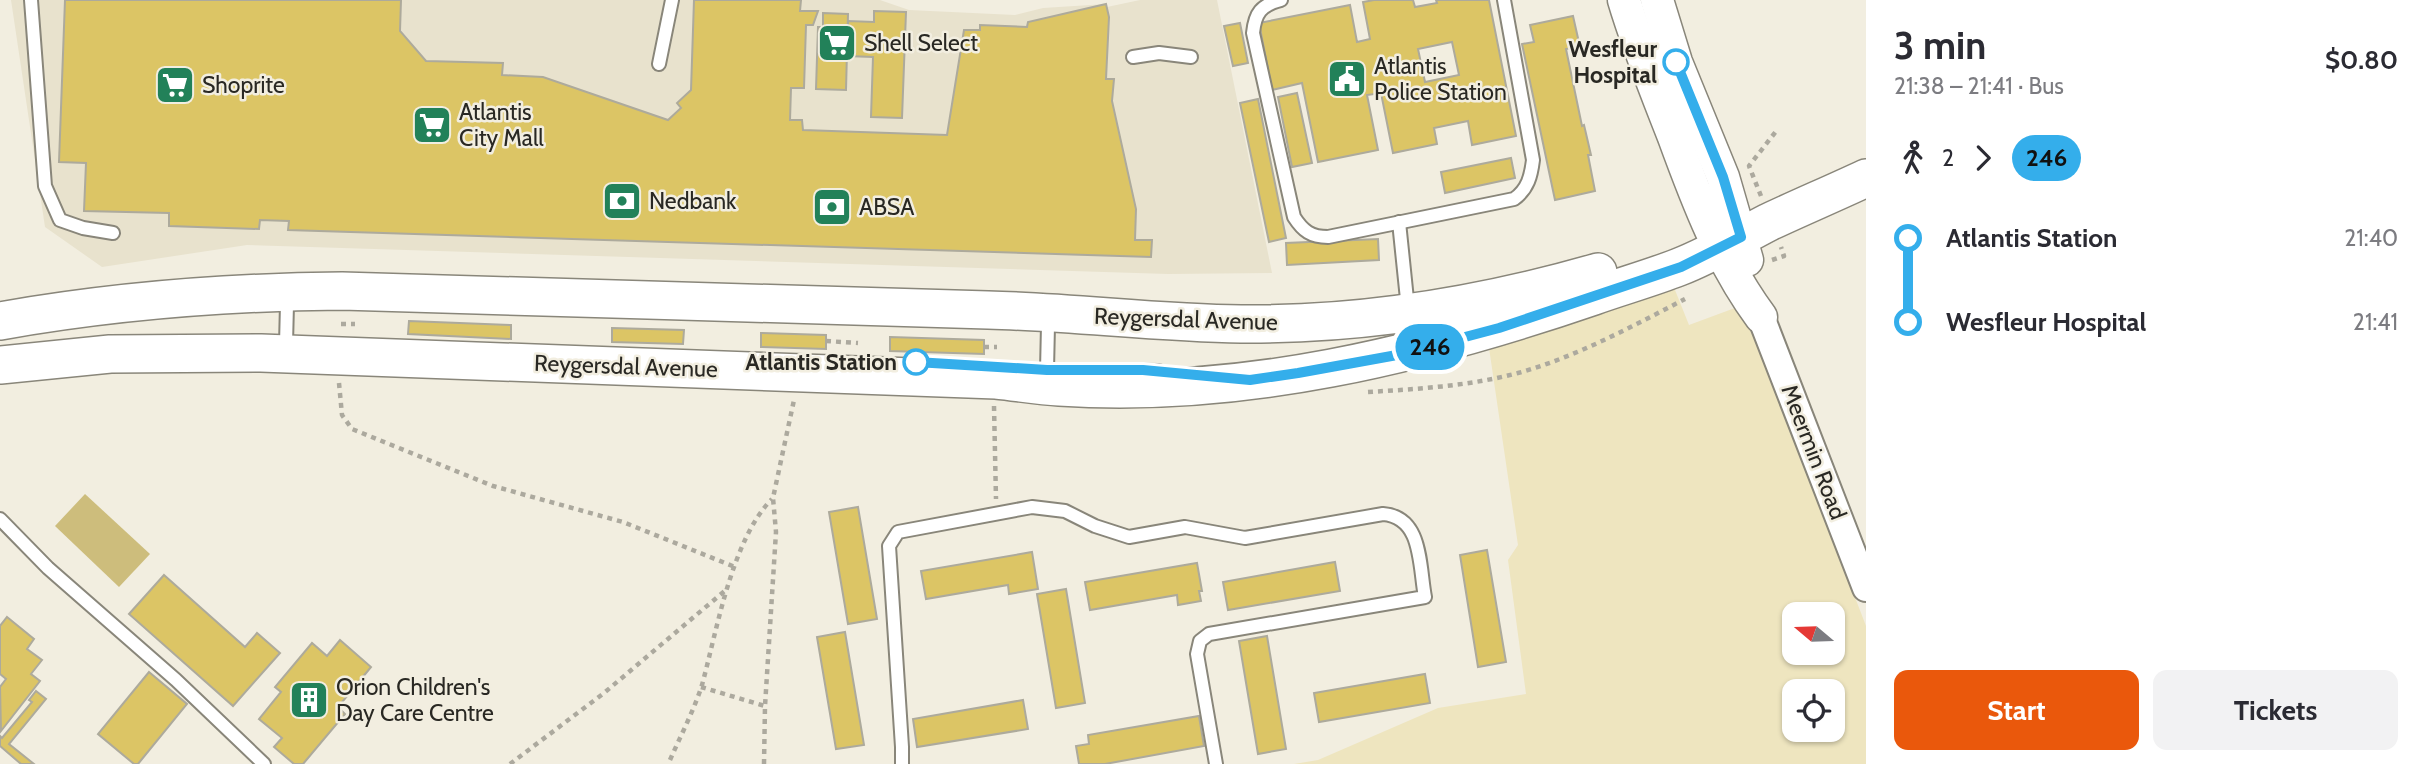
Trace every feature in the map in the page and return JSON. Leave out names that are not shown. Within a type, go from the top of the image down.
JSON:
[{"type":"main road","name":"Reygersdal Avenue","points":[[0,321],[82,307],[208,295],[342,291],[998,310],[1191,323],[1301,322],[1408,313],[1489,299],[1580,277],[1674,245],[1736,231],[1866,178]]},
{"type":"main road","name":"Reygersdal Avenue","points":[[0,365],[110,354],[274,348],[996,380],[1094,389],[1146,389],[1250,380],[1346,365],[1448,342],[1681,267],[1736,231]]},
{"type":"street","points":[[1624,0],[1638,46],[1692,189],[1736,231]]},
{"type":"street","points":[[1657,0],[1676,62],[1723,177],[1736,231]]},
{"type":"street","name":"Meermin Road","points":[[1736,231],[1758,288],[1761,317],[1866,588]]},
{"type":"lane","points":[[31,0],[45,186],[60,220],[83,228],[113,233]]},
{"type":"lane","points":[[659,64],[672,0]]},
{"type":"lane","points":[[1281,0],[1265,5],[1257,12],[1253,33],[1294,217],[1306,233],[1318,237],[1514,199],[1521,194],[1528,183],[1533,160],[1504,0]]},
{"type":"lane","points":[[1133,57],[1159,53],[1191,57]]},
{"type":"lane","points":[[1399,222],[1408,313]]},
{"type":"lane","points":[[287,304],[274,348],[710,356]]},
{"type":"lane","points":[[82,307],[301,305]]},
{"type":"lane","points":[[1023,325],[1135,327],[1191,323]]},
{"type":"lane","points":[[1048,325],[1054,370],[1143,370],[1250,380]]},
{"type":"lane","points":[[983,366],[1009,368]]},
{"type":"lane","points":[[902,764],[889,546],[903,530],[1032,507],[1065,511],[1096,526],[1129,537],[1185,527],[1245,538],[1383,514],[1392,514],[1407,523],[1414,534],[1425,597],[1209,634],[1200,641],[1197,654],[1216,764]]},
{"type":"lane","points":[[0,519],[48,568],[176,680],[264,764]]},
{"type":"path","points":[[1749,166],[1777,130]]},
{"type":"path","points":[[984,347],[997,347]]},
{"type":"path","points":[[339,380],[342,415],[352,429],[493,486],[623,522],[735,567]]},
{"type":"path","points":[[764,764],[776,532],[773,498],[794,400]]},
{"type":"path","points":[[994,404],[996,514]]},
{"type":"path","points":[[670,760],[701,687],[735,567],[759,512],[773,498]]},
{"type":"path","points":[[510,764],[604,693],[728,588]]},
{"type":"path","points":[[701,687],[765,706]]},
{"type":"shaded area","name":"Atlantis City Mall","points":[[11,0],[880,0],[909,10],[1015,15],[1043,8],[1106,4],[1107,7],[1140,0],[1217,0],[1272,273],[1168,274],[247,245],[102,267],[45,227]]},
{"type":"shaded area","points":[[85,494],[150,554],[119,587],[55,526]]},
{"type":"sand","points":[[1671,280],[1689,325],[1743,305],[1866,626],[1866,764],[1294,764],[1318,760],[1438,708],[1526,694],[1508,560],[1518,545],[1488,341]]},
{"type":"building","name":"Atlantis City Mall","points":[[65,0],[401,0],[400,31],[426,61],[503,63],[502,75],[543,77],[668,120],[681,108],[677,103],[691,90],[694,0],[801,0],[800,11],[818,11],[813,25],[806,25],[804,88],[791,88],[790,120],[802,120],[803,130],[947,135],[964,30],[980,30],[980,25],[1027,27],[1028,22],[1106,4],[1109,17],[1106,79],[1114,79],[1112,101],[1136,209],[1135,240],[1152,240],[1151,257],[288,230],[289,221],[260,220],[259,229],[169,226],[169,213],[84,211],[86,163],[59,162]]},
{"type":"building","name":"Atlantis Police Station","points":[[1413,0],[1415,7],[1437,3],[1436,0],[1489,0],[1516,136],[1472,145],[1468,121],[1434,128],[1437,144],[1393,153],[1381,93],[1367,95],[1378,150],[1318,162],[1302,83],[1272,90],[1259,23],[1350,5],[1357,42],[1370,39],[1363,2]],"holes":[[[1452,42],[1459,75],[1425,82],[1418,49]]]},
{"type":"building","points":[[874,11],[906,12],[902,118],[871,117],[873,57],[847,56],[848,21],[874,22]]},
{"type":"building","points":[[823,13],[848,14],[846,90],[816,89],[818,27],[823,27]]},
{"type":"building","points":[[1573,16],[1580,47],[1566,49],[1582,126],[1584,125],[1591,155],[1588,155],[1595,191],[1555,200],[1522,44],[1534,42],[1530,25]]},
{"type":"building","points":[[1240,23],[1248,63],[1233,66],[1224,26]]},
{"type":"building","points":[[1297,93],[1312,163],[1292,167],[1278,97]]},
{"type":"building","points":[[1258,99],[1286,238],[1269,242],[1240,103]]},
{"type":"building","points":[[1511,158],[1515,178],[1445,193],[1441,172]]},
{"type":"building","points":[[1378,239],[1379,260],[1287,265],[1286,243]]},
{"type":"building","points":[[409,321],[511,325],[511,339],[408,334]]},
{"type":"building","points":[[612,328],[684,330],[683,344],[612,342]]},
{"type":"building","points":[[761,333],[826,335],[826,349],[761,347]]},
{"type":"building","points":[[890,337],[984,340],[984,354],[890,351]]},
{"type":"building","points":[[858,507],[877,619],[848,624],[829,512]]},
{"type":"building","points":[[1487,550],[1506,662],[1478,667],[1460,555]]},
{"type":"building","points":[[1032,552],[1038,589],[1009,594],[1008,585],[926,599],[921,571]]},
{"type":"building","points":[[1335,562],[1340,591],[1228,610],[1223,582]]},
{"type":"building","points":[[1197,563],[1201,601],[1178,605],[1177,595],[1090,610],[1085,582]]},
{"type":"building","points":[[164,575],[245,647],[257,633],[280,653],[233,706],[129,614]]},
{"type":"building","points":[[1066,589],[1085,703],[1056,708],[1037,594]]},
{"type":"building","points":[[7,617],[34,639],[27,649],[42,660],[31,674],[40,681],[1,731],[0,687],[6,679],[0,674],[0,626]]},
{"type":"building","points":[[845,632],[864,745],[836,749],[817,637]]},
{"type":"building","points":[[1267,636],[1286,749],[1258,754],[1239,641]]},
{"type":"building","name":"Orion Children's Day Care Centre","points":[[340,640],[371,667],[338,707],[345,714],[303,764],[294,764],[274,747],[282,738],[259,719],[281,692],[275,687],[312,643],[327,656]]},
{"type":"building","points":[[149,672],[187,704],[138,764],[134,764],[98,734]]},
{"type":"building","points":[[1425,674],[1430,703],[1319,722],[1314,693]]},
{"type":"building","points":[[36,691],[46,699],[9,744],[34,764],[21,764],[0,746],[0,736],[2,738],[32,702],[29,700]]},
{"type":"building","points":[[1023,700],[1028,729],[917,747],[913,719]]},
{"type":"building","points":[[1199,716],[1204,746],[1105,764],[1079,764],[1076,746],[1089,744],[1088,735]]},
{"type":"bus line","name":"246","points":[[916,362],[1047,370],[1143,370],[1250,380],[1346,365],[1448,342],[1499,328],[1681,267],[1741,237],[1723,177],[1676,62]]},
{"type":"place","name":"Shell Select","points":[[837,43]]},
{"type":"place","name":"Wesfleur Hospital","points":[[1676,62]]},
{"type":"place","name":"Atlantis Police Station","points":[[1347,79]]},
{"type":"place","name":"Shoprite","points":[[175,85]]},
{"type":"place","name":"Atlantis City Mall","points":[[432,125]]},
{"type":"place","name":"Nedbank","points":[[622,201]]},
{"type":"place","name":"ABSA","points":[[832,207]]},
{"type":"place","name":"Atlantis Station","points":[[916,362]]},
{"type":"place","name":"Orion Children's Day Care Centre","points":[[309,700]]}]
